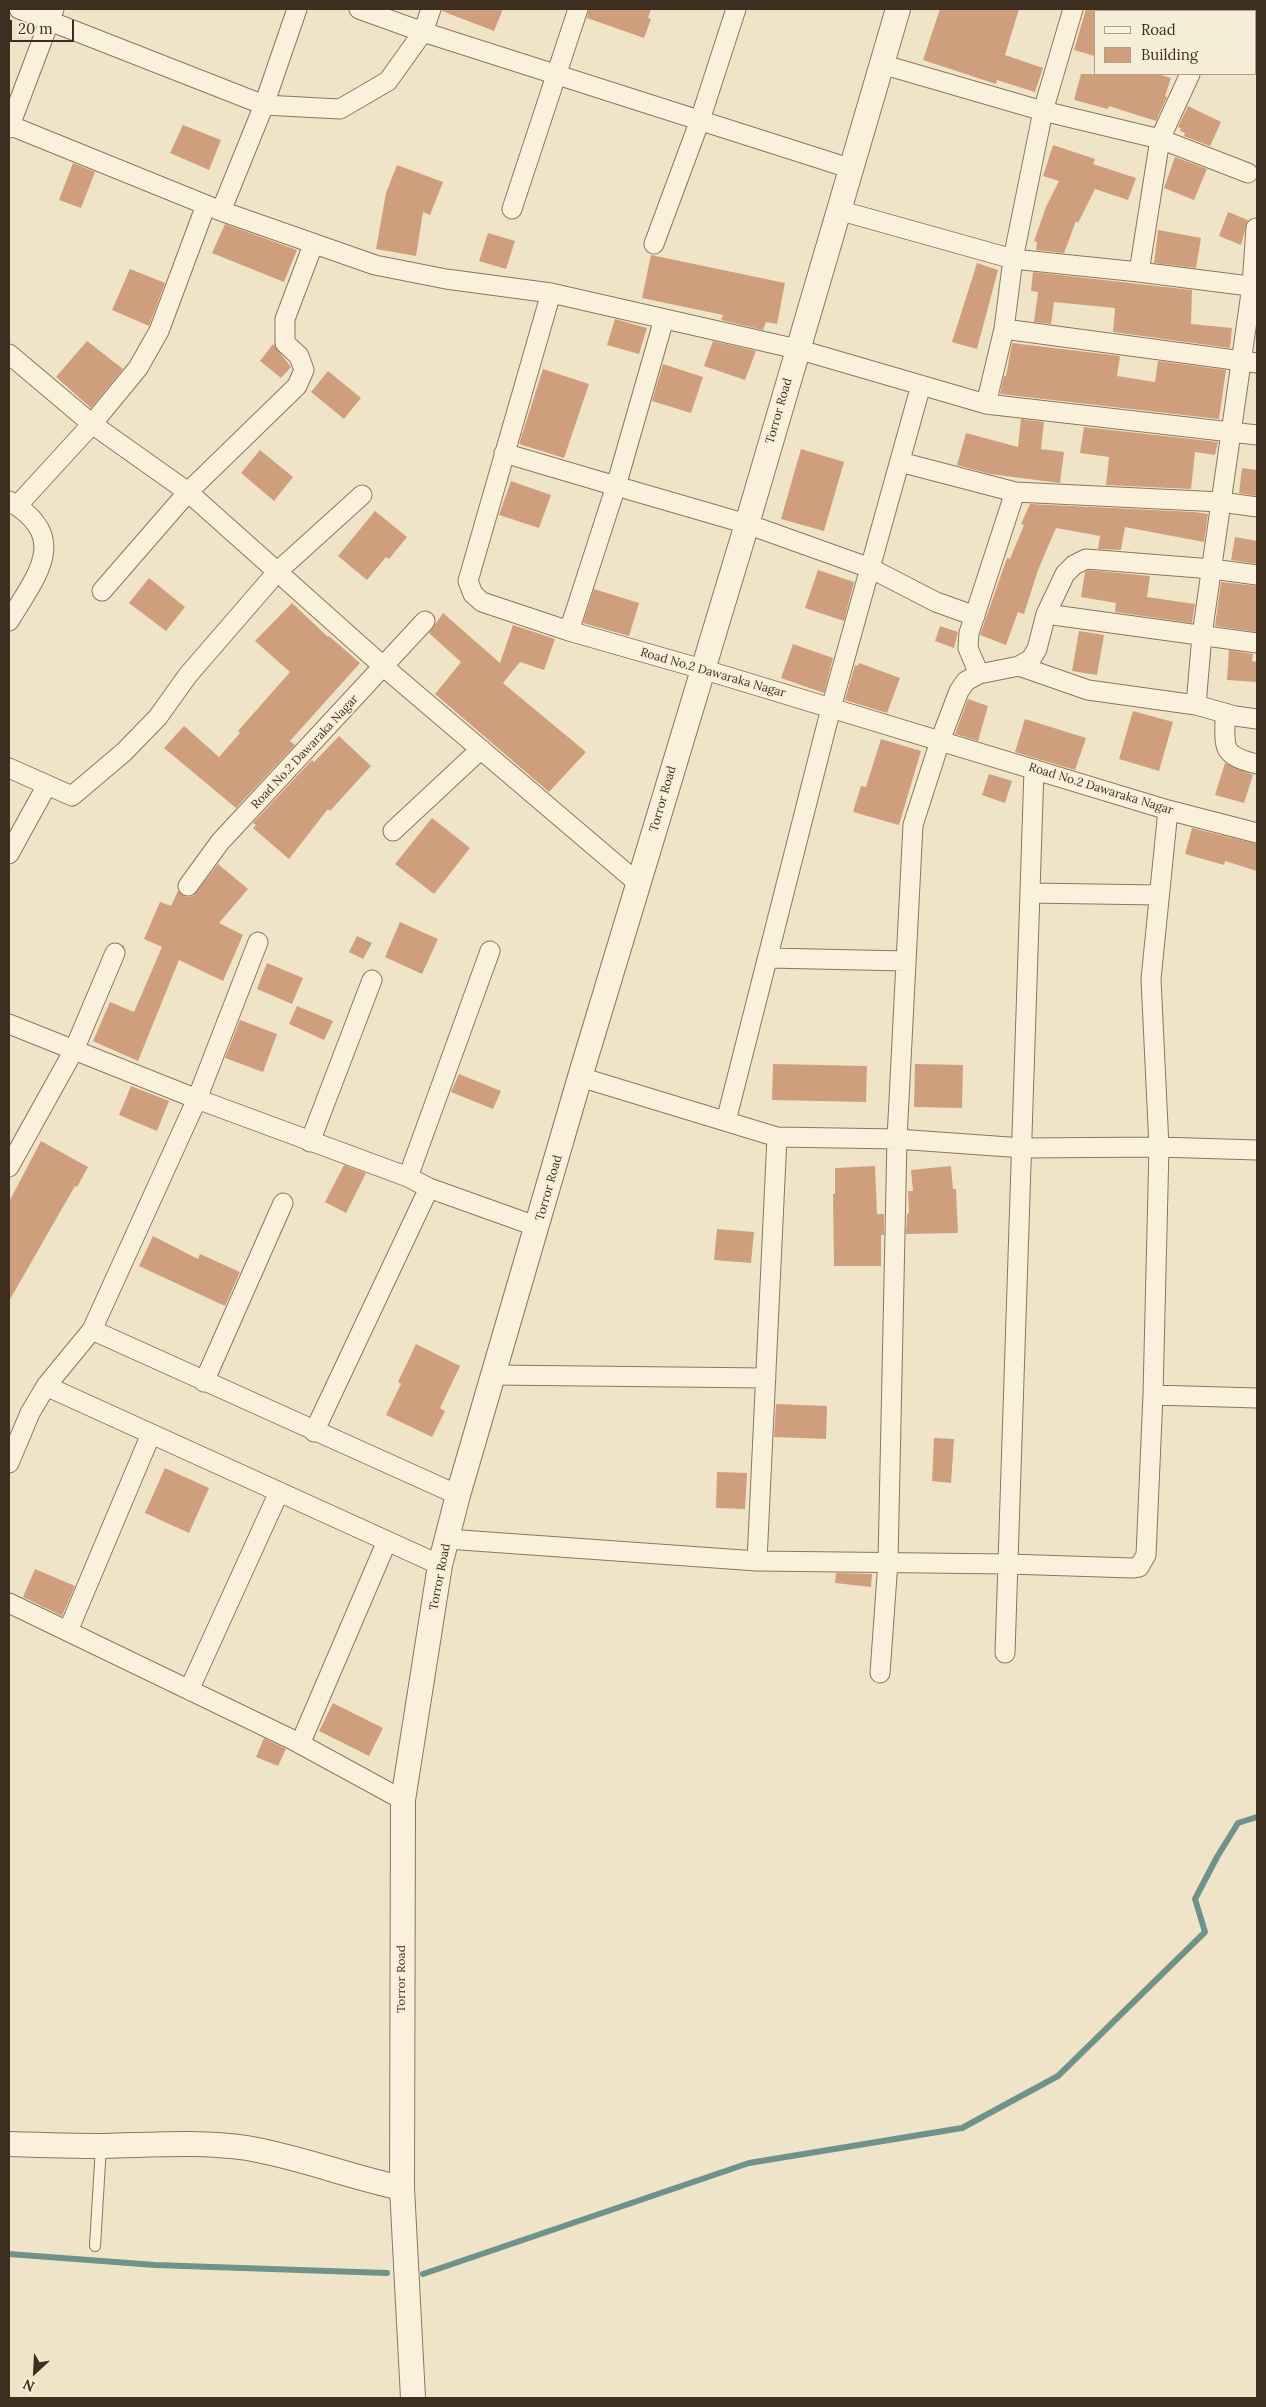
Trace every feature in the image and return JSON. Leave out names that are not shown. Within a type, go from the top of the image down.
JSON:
[{"type":"street","points":[[18,9],[52,14],[264,105],[340,109],[388,81],[423,32],[431,9]]},
{"type":"street","points":[[9,621],[45,557],[43,536],[36,522],[13,504],[92,424],[138,368],[160,331],[213,208],[264,105],[297,9]]},
{"type":"street","points":[[359,9],[423,32],[849,168]]},
{"type":"street","points":[[512,209],[578,9]]},
{"type":"street","points":[[654,244],[700,120],[736,9]]},
{"type":"street","name":"Torror Road","points":[[413,2398],[402,2188],[403,1800],[440,1565],[458,1495],[538,1227],[580,1077],[747,524],[849,168],[898,9]]},
{"type":"street","points":[[986,404],[1004,328],[1013,259],[1043,111],[1072,9]]},
{"type":"street","points":[[52,14],[9,126],[213,208],[343,256],[375,265],[446,279],[552,293],[797,349],[986,404],[1257,435]]},
{"type":"street","points":[[881,64],[1043,111],[1160,139],[1248,173]]},
{"type":"street","points":[[1139,272],[1160,139],[1190,75]]},
{"type":"street","points":[[838,210],[1013,259],[1255,286]]},
{"type":"street","points":[[1196,705],[1202,635],[1231,432],[1249,362],[1255,286],[1256,228]]},
{"type":"street","points":[[102,591],[188,492],[283,401],[303,376],[304,370],[299,356],[285,343],[285,319],[313,245]]},
{"type":"street","name":"Road No.2 Dawaraka Nagar","points":[[552,293],[468,581],[473,594],[482,602],[569,631],[940,740],[1168,810],[1257,833]]},
{"type":"street","points":[[569,631],[616,486],[664,319]]},
{"type":"street","points":[[1004,328],[1249,362]]},
{"type":"street","points":[[9,354],[92,424],[188,492],[384,667],[639,884]]},
{"type":"street","points":[[726,1121],[769,958],[831,708],[921,385]]},
{"type":"street","points":[[504,453],[747,524],[870,568],[936,602],[975,616]]},
{"type":"street","points":[[900,462],[1015,492],[1221,502],[1257,507]]},
{"type":"street","points":[[979,674],[968,648],[969,633],[1015,492]]},
{"type":"street","points":[[9,768],[72,796],[124,752],[158,717],[188,675],[278,571],[362,495]]},
{"type":"street","points":[[880,1673],[888,1562],[897,1139],[913,825],[940,740],[959,690],[966,681],[979,674],[1020,666],[1031,659],[1037,649],[1046,614],[1065,574],[1074,566],[1086,560],[1257,574]]},
{"type":"street","points":[[1046,614],[1257,643]]},
{"type":"street","name":"Road No.2 Dawaraka Nagar","points":[[188,886],[220,842],[425,621]]},
{"type":"street","points":[[1020,666],[1088,690],[1196,705],[1257,719]]},
{"type":"street","points":[[1225,713],[1225,746],[1230,754],[1241,760],[1257,764]]},
{"type":"street","points":[[393,831],[481,749]]},
{"type":"street","points":[[1005,1653],[1034,769]]},
{"type":"street","points":[[9,854],[47,785]]},
{"type":"street","points":[[447,1539],[757,1561],[1140,1567],[1146,1555],[1153,1395],[1159,1147],[1151,979],[1168,810]]},
{"type":"street","points":[[1030,894],[1160,895]]},
{"type":"street","points":[[9,1463],[30,1412],[46,1386],[92,1330],[197,1099],[258,942]]},
{"type":"street","points":[[408,1178],[490,952]]},
{"type":"street","points":[[9,1167],[74,1050],[115,953]]},
{"type":"street","points":[[769,958],[906,961]]},
{"type":"street","points":[[310,1142],[372,980]]},
{"type":"street","points":[[9,1024],[197,1099],[408,1178],[429,1188],[538,1227]]},
{"type":"street","points":[[580,1077],[777,1137],[897,1139],[1022,1148],[1159,1147],[1257,1150]]},
{"type":"street","points":[[757,1561],[777,1137]]},
{"type":"street","points":[[314,1432],[429,1188]]},
{"type":"street","points":[[204,1382],[283,1203]]},
{"type":"street","points":[[92,1330],[314,1432],[458,1495]]},
{"type":"street","points":[[494,1375],[766,1378]]},
{"type":"street","points":[[46,1386],[440,1565]]},
{"type":"street","points":[[1153,1395],[1257,1398]]},
{"type":"street","points":[[68,1631],[151,1434]]},
{"type":"street","points":[[189,1690],[279,1492]]},
{"type":"street","points":[[300,1744],[387,1541]]},
{"type":"street","points":[[9,1603],[300,1744],[403,1800]]},
{"type":"street","points":[[9,2144],[101,2146],[198,2143],[247,2148],[314,2163],[362,2179],[402,2188]]},
{"type":"lane","points":[[94,2246],[101,2146]]},
{"type":"building","points":[[442,9],[503,9],[494,31],[442,11]]},
{"type":"building","points":[[589,9],[651,9],[648,18],[651,19],[644,38],[587,18]]},
{"type":"building","points":[[940,9],[1019,9],[1005,55],[1043,68],[1035,92],[997,80],[996,84],[923,60]]},
{"type":"building","points":[[1086,9],[1095,9],[1094,56],[1074,50]]},
{"type":"building","points":[[1081,74],[1161,75],[1171,78],[1165,96],[1167,97],[1156,121],[1109,106],[1108,109],[1074,100]]},
{"type":"building","points":[[1188,106],[1221,122],[1210,146],[1184,136],[1185,133],[1180,131],[1181,128],[1178,127]]},
{"type":"building","points":[[183,125],[221,140],[209,170],[170,153]]},
{"type":"building","points":[[1053,145],[1095,159],[1093,164],[1136,178],[1128,200],[1095,189],[1078,223],[1076,221],[1064,253],[1036,250],[1037,242],[1034,241],[1046,207],[1059,181],[1043,176]]},
{"type":"building","points":[[1175,157],[1207,169],[1194,200],[1164,188]]},
{"type":"building","points":[[73,163],[95,172],[81,208],[59,200]]},
{"type":"building","points":[[397,165],[443,182],[430,215],[423,212],[416,256],[376,249],[386,193]]},
{"type":"building","points":[[1228,212],[1248,220],[1241,245],[1219,236]]},
{"type":"building","points":[[225,224],[297,250],[284,282],[212,253]]},
{"type":"building","points":[[1158,230],[1201,238],[1196,268],[1154,263]]},
{"type":"building","points":[[488,233],[515,241],[506,269],[479,261]]},
{"type":"building","points":[[651,255],[785,283],[777,324],[766,322],[763,330],[721,320],[723,315],[642,298]]},
{"type":"building","points":[[977,263],[998,270],[977,349],[952,342]]},
{"type":"building","points":[[130,269],[165,283],[149,326],[112,310]]},
{"type":"building","points":[[1033,272],[1192,290],[1191,324],[1232,328],[1230,348],[1113,332],[1115,308],[1054,302],[1051,324],[1034,322],[1038,292],[1031,291]]},
{"type":"building","points":[[615,319],[647,328],[639,354],[607,345]]},
{"type":"building","points":[[87,341],[123,369],[91,408],[56,377]]},
{"type":"building","points":[[713,341],[756,351],[745,380],[704,366]]},
{"type":"building","points":[[1012,343],[1120,356],[1117,376],[1155,382],[1158,361],[1226,370],[1219,419],[1000,394],[1004,376],[1006,376]]},
{"type":"building","points":[[273,344],[291,367],[281,378],[260,361]]},
{"type":"building","points":[[663,364],[703,377],[691,413],[652,401]]},
{"type":"building","points":[[543,369],[589,384],[564,458],[519,444]]},
{"type":"building","points":[[328,371],[361,398],[344,419],[311,392]]},
{"type":"building","points":[[1021,419],[1044,422],[1041,449],[1064,452],[1060,483],[990,474],[957,465],[966,433],[1018,447]]},
{"type":"building","points":[[1084,427],[1218,442],[1215,455],[1195,452],[1191,489],[1106,485],[1109,457],[1080,453]]},
{"type":"building","points":[[801,449],[844,462],[824,531],[781,519]]},
{"type":"building","points":[[260,450],[293,477],[274,501],[241,473]]},
{"type":"building","points":[[1242,468],[1257,470],[1257,496],[1239,493]]},
{"type":"building","points":[[511,481],[551,495],[539,528],[499,515]]},
{"type":"building","points":[[1030,504],[1208,514],[1204,542],[1125,527],[1121,550],[1098,549],[1100,536],[1056,528],[1038,570],[1024,614],[1018,612],[1006,645],[980,635],[1007,558],[1010,559],[1024,525],[1021,524]]},
{"type":"building","points":[[375,511],[407,537],[389,559],[386,557],[367,580],[338,556]]},
{"type":"building","points":[[1235,537],[1257,541],[1257,564],[1231,560]]},
{"type":"building","points":[[818,570],[854,582],[844,621],[805,608]]},
{"type":"building","points":[[1088,570],[1150,576],[1147,597],[1195,604],[1192,623],[1115,612],[1116,603],[1081,597],[1085,572]]},
{"type":"building","points":[[149,578],[185,607],[166,631],[129,603]]},
{"type":"building","points":[[1221,582],[1257,586],[1257,632],[1215,626]]},
{"type":"building","points":[[594,589],[639,603],[629,636],[583,623]]},
{"type":"building","points":[[292,603],[328,637],[360,663],[290,741],[295,745],[236,808],[164,748],[184,726],[219,757],[240,733],[238,731],[290,672],[255,641]]},
{"type":"building","points":[[443,613],[500,663],[513,625],[555,639],[544,670],[520,662],[503,683],[586,752],[549,792],[435,694],[461,662],[429,633]]},
{"type":"building","points":[[940,626],[958,632],[954,648],[935,641]]},
{"type":"building","points":[[1079,631],[1104,635],[1097,675],[1072,671]]},
{"type":"building","points":[[793,644],[833,658],[824,693],[781,678]]},
{"type":"building","points":[[1229,650],[1253,654],[1252,661],[1257,662],[1257,682],[1227,680]]},
{"type":"building","points":[[859,663],[900,678],[887,713],[845,700],[855,665],[858,666]]},
{"type":"building","points":[[968,699],[988,706],[978,741],[955,734]]},
{"type":"building","points":[[1133,711],[1173,722],[1159,771],[1119,759]]},
{"type":"building","points":[[1025,719],[1086,738],[1075,770],[1015,752]]},
{"type":"building","points":[[339,736],[371,766],[330,811],[328,809],[289,859],[253,828],[256,825],[253,823],[312,760],[314,762]]},
{"type":"building","points":[[881,739],[921,751],[899,825],[853,812],[861,786],[866,787]]},
{"type":"building","points":[[1225,763],[1253,775],[1244,803],[1215,795]]},
{"type":"building","points":[[989,774],[1012,781],[1005,803],[982,795]]},
{"type":"building","points":[[432,818],[470,848],[434,894],[395,864]]},
{"type":"building","points":[[1192,828],[1257,844],[1257,871],[1225,861],[1224,865],[1185,854]]},
{"type":"building","points":[[218,864],[248,889],[219,923],[243,935],[223,981],[179,960],[138,1061],[93,1041],[110,1002],[134,1012],[162,947],[144,939],[160,902],[171,906],[178,891],[186,897],[193,896]]},
{"type":"building","points":[[400,922],[438,939],[422,974],[385,957]]},
{"type":"building","points":[[357,936],[372,943],[363,959],[349,952]]},
{"type":"building","points":[[267,963],[303,978],[292,1004],[257,989]]},
{"type":"building","points":[[297,1006],[333,1021],[324,1040],[289,1024]]},
{"type":"building","points":[[240,1020],[277,1034],[263,1072],[225,1058]]},
{"type":"building","points":[[773,1064],[867,1066],[866,1102],[772,1100]]},
{"type":"building","points":[[915,1064],[963,1065],[962,1108],[914,1107]]},
{"type":"building","points":[[459,1074],[501,1091],[493,1109],[451,1092]]},
{"type":"building","points":[[131,1086],[169,1101],[157,1131],[119,1115]]},
{"type":"building","points":[[41,1141],[88,1167],[77,1187],[75,1186],[9,1301],[9,1202]]},
{"type":"building","points":[[344,1165],[366,1173],[346,1213],[325,1202]]},
{"type":"building","points":[[875,1166],[877,1214],[884,1214],[884,1235],[881,1235],[881,1266],[834,1266],[833,1194],[835,1194],[835,1168]]},
{"type":"building","points":[[951,1166],[953,1189],[956,1189],[958,1233],[906,1234],[907,1214],[909,1213],[908,1191],[913,1191],[911,1170]]},
{"type":"building","points":[[717,1229],[754,1232],[751,1263],[714,1260]]},
{"type":"building","points":[[153,1236],[198,1259],[200,1254],[240,1272],[225,1306],[139,1266]]},
{"type":"building","points":[[416,1344],[460,1366],[440,1408],[445,1411],[432,1437],[386,1415],[401,1384],[398,1382]]},
{"type":"building","points":[[776,1404],[827,1406],[826,1439],[774,1437]]},
{"type":"building","points":[[934,1438],[954,1439],[951,1483],[932,1481]]},
{"type":"building","points":[[165,1468],[209,1488],[189,1533],[145,1513]]},
{"type":"building","points":[[717,1472],[747,1473],[745,1509],[716,1508]]},
{"type":"building","points":[[35,1569],[75,1586],[62,1616],[23,1597]]},
{"type":"building","points":[[836,1573],[872,1574],[871,1587],[835,1583]]},
{"type":"building","points":[[333,1703],[383,1728],[369,1756],[319,1731]]},
{"type":"building","points":[[264,1738],[286,1749],[278,1766],[256,1757]]},
{"type":"waterway","points":[[423,2274],[749,2163],[962,2128],[1058,2076],[1205,1932],[1195,1899],[1217,1857],[1238,1823],[1257,1817]]},
{"type":"waterway","points":[[9,2254],[155,2265],[387,2273]]}]
